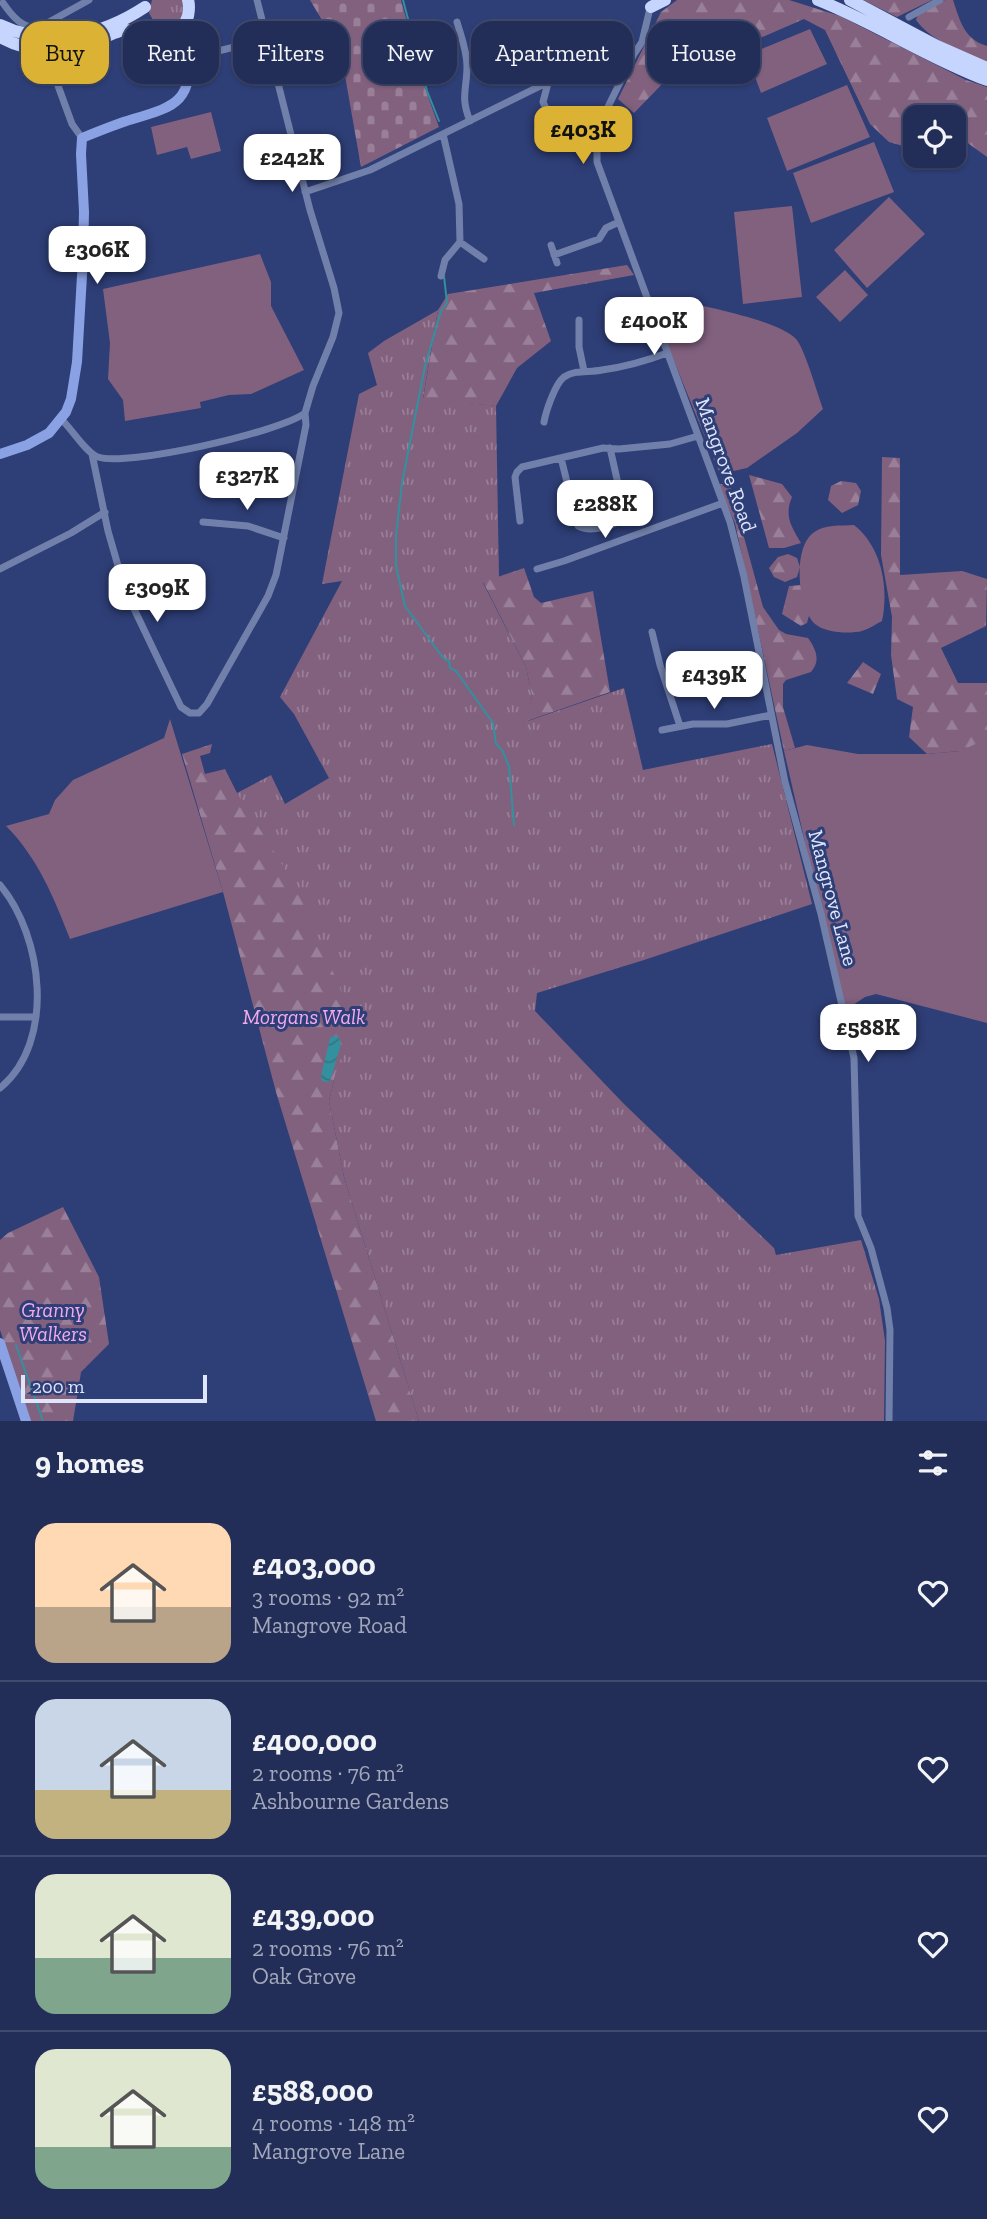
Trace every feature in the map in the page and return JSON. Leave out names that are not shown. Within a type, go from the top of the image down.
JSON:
[{"type":"highway","points":[[651,3],[665,0]]},
{"type":"highway","points":[[818,0],[939,60],[987,80]]},
{"type":"highway","points":[[850,0],[950,53],[987,68]]},
{"type":"highway","points":[[186,21],[190,2]]},
{"type":"highway","points":[[0,25],[32,36],[71,37],[97,30],[146,4]]},
{"type":"highway","points":[[0,37],[20,46],[49,51],[78,47],[123,31]]},
{"type":"main road","points":[[0,454],[42,438],[54,429],[71,399],[77,362],[84,246],[82,138],[169,107],[188,84]]},
{"type":"main road","points":[[0,1343],[26,1421]]},
{"type":"street","points":[[4,2],[24,27],[34,28],[89,0]]},
{"type":"street","points":[[257,0],[262,21]]},
{"type":"street","points":[[894,23],[940,0]]},
{"type":"street","name":"Mangrove Road","points":[[651,3],[642,42],[606,108],[597,140],[597,162],[723,503],[744,578],[771,715]]},
{"type":"street","points":[[909,17],[909,32]]},
{"type":"street","points":[[457,22],[467,63],[464,101],[470,121]]},
{"type":"street","points":[[58,84],[72,124],[82,138]]},
{"type":"street","points":[[61,419],[92,454],[120,575],[138,618],[181,707],[193,714],[202,711],[272,586],[285,538],[306,425],[305,413],[339,313],[278,84]]},
{"type":"street","points":[[305,192],[370,170],[546,84]]},
{"type":"street","points":[[548,84],[543,102],[556,130]]},
{"type":"street","points":[[441,276],[445,260],[460,242],[458,204],[443,134]]},
{"type":"street","points":[[551,245],[556,259],[599,239],[606,228],[619,222]]},
{"type":"street","points":[[460,242],[484,259]]},
{"type":"street","points":[[579,320],[579,347],[584,371]]},
{"type":"street","points":[[544,422],[549,402],[560,382],[571,373],[599,371],[667,353]]},
{"type":"street","points":[[92,454],[106,458],[130,457],[203,446],[276,428],[305,413]]},
{"type":"street","points":[[520,521],[515,492],[517,472],[523,467],[603,448],[670,444],[698,436]]},
{"type":"street","points":[[561,458],[578,526],[589,530],[621,521],[625,515],[610,448]]},
{"type":"street","points":[[537,569],[723,503]]},
{"type":"street","points":[[0,569],[71,533],[104,512]]},
{"type":"street","points":[[203,522],[248,526],[285,538]]},
{"type":"street","points":[[652,632],[680,726]]},
{"type":"street","points":[[662,730],[698,723],[727,724],[771,715]]},
{"type":"street","name":"Mangrove Lane","points":[[771,715],[785,782],[821,914],[853,1058],[857,1206],[860,1226],[871,1248],[887,1308],[890,1330],[889,1421]]},
{"type":"street","points":[[0,885],[13,902],[28,941],[37,984],[36,1017],[31,1045],[23,1061],[0,1088]]},
{"type":"street","points":[[0,1017],[36,1017]]},
{"type":"green space","points":[[152,0],[184,0],[181,21],[154,21],[149,13]]},
{"type":"green space","points":[[310,0],[401,0],[407,21],[363,21],[363,84],[424,84],[439,127],[361,167],[346,84],[349,84],[349,21],[323,21]]},
{"type":"green space","points":[[677,0],[789,0],[840,16],[966,80],[987,87],[987,157],[966,142],[966,105],[903,105],[903,146],[889,142],[870,124],[825,30],[804,19],[760,38],[760,21],[657,21],[661,12]]},
{"type":"green space","points":[[863,0],[932,0],[897,17]]},
{"type":"green space","points":[[945,0],[953,0],[968,34],[987,46],[987,62],[939,40],[916,20],[918,14]]},
{"type":"green space","points":[[810,29],[827,64],[761,93],[758,84],[760,84],[760,50]]},
{"type":"green space","points":[[647,40],[647,84],[662,84],[634,113],[618,99],[625,84],[633,84],[633,69]]},
{"type":"green space","points":[[847,85],[870,137],[787,171],[767,118]]},
{"type":"green space","points":[[211,112],[221,151],[191,159],[187,147],[157,155],[151,127]]},
{"type":"green space","points":[[874,142],[894,192],[811,223],[793,173]]},
{"type":"green space","points":[[889,197],[925,234],[867,288],[834,250]]},
{"type":"green space","points":[[792,206],[802,297],[743,304],[734,212]]},
{"type":"green space","points":[[260,254],[271,282],[271,306],[304,370],[251,394],[229,395],[200,402],[201,408],[125,421],[123,400],[108,379],[110,343],[103,289]]},
{"type":"green space","points":[[627,265],[634,275],[534,293],[551,341],[517,368],[496,406],[423,399],[438,310],[448,294]]},
{"type":"green space","points":[[845,270],[868,295],[840,322],[816,297]]},
{"type":"green space","points":[[678,300],[774,326],[796,339],[803,351],[823,409],[797,433],[747,468],[720,474],[663,334],[672,330]]},
{"type":"green space","points":[[438,310],[423,398],[496,406],[499,577],[483,583],[526,667],[532,696],[528,721],[624,688],[643,770],[772,744],[812,904],[537,993],[535,1011],[624,1104],[774,1248],[776,1255],[861,1240],[879,1299],[885,1341],[884,1421],[419,1421],[344,1177],[329,1101],[336,1072],[237,793],[271,775],[285,804],[329,778],[294,714],[280,697],[342,581],[322,584],[359,394],[377,385],[368,353]]},
{"type":"green space","points":[[882,457],[900,458],[900,575],[962,571],[987,579],[986,626],[941,648],[958,683],[987,683],[987,754],[960,751],[927,754],[909,737],[913,707],[897,699],[891,655],[892,617],[881,555]]},
{"type":"green space","points":[[749,475],[782,484],[792,497],[789,515],[801,543],[784,548],[769,548]]},
{"type":"green space","points":[[841,481],[856,483],[861,491],[858,505],[842,513],[828,500],[831,486]]},
{"type":"green space","points":[[729,482],[763,607],[779,630],[808,638],[816,655],[816,664],[811,672],[786,680],[783,684],[783,707],[795,748],[784,751],[735,523],[718,485]]},
{"type":"green space","points":[[854,525],[871,545],[881,569],[885,595],[882,621],[862,631],[831,631],[819,627],[809,616],[801,592],[802,552],[806,541],[818,530]]},
{"type":"green space","points":[[788,554],[797,558],[800,567],[797,577],[785,582],[774,577],[769,568],[778,557]]},
{"type":"green space","points":[[524,568],[534,597],[541,603],[593,591],[610,692],[527,721],[532,696],[526,667],[483,582]]},
{"type":"green space","points":[[802,585],[810,612],[807,623],[801,626],[782,614],[789,586]]},
{"type":"green space","points":[[863,662],[881,674],[873,694],[847,683]]},
{"type":"green space","points":[[170,719],[223,892],[70,939],[36,865],[6,826],[49,814],[55,800],[73,780],[164,738]]},
{"type":"green space","points":[[987,739],[987,1023],[876,994],[865,997],[844,1011],[784,751],[807,745],[858,754],[927,754],[960,751]]},
{"type":"green space","name":"Morgans Walk","points":[[212,744],[210,753],[200,756],[205,774],[225,769],[237,793],[295,885],[350,1011],[351,1032],[336,1072],[329,1101],[344,1177],[419,1421],[376,1421],[276,1092],[223,892],[182,754]]},
{"type":"green space","name":"Granny Walkers","points":[[63,1207],[99,1277],[109,1344],[81,1372],[73,1421],[31,1421],[0,1330],[0,1240],[8,1233]]},
{"type":"water","points":[[338,1036],[341,1044],[330,1081],[326,1082],[322,1081],[321,1076],[330,1038]]},
{"type":"waterway","points":[[403,0],[427,91],[439,121]]},
{"type":"waterway","points":[[444,276],[447,303],[441,311],[425,366],[402,483],[396,536],[396,566],[405,606],[444,659],[449,661],[450,668],[456,671],[493,723],[496,744],[502,750],[509,766],[514,825]]},
{"type":"waterway","points":[[16,1345],[43,1421]]}]
